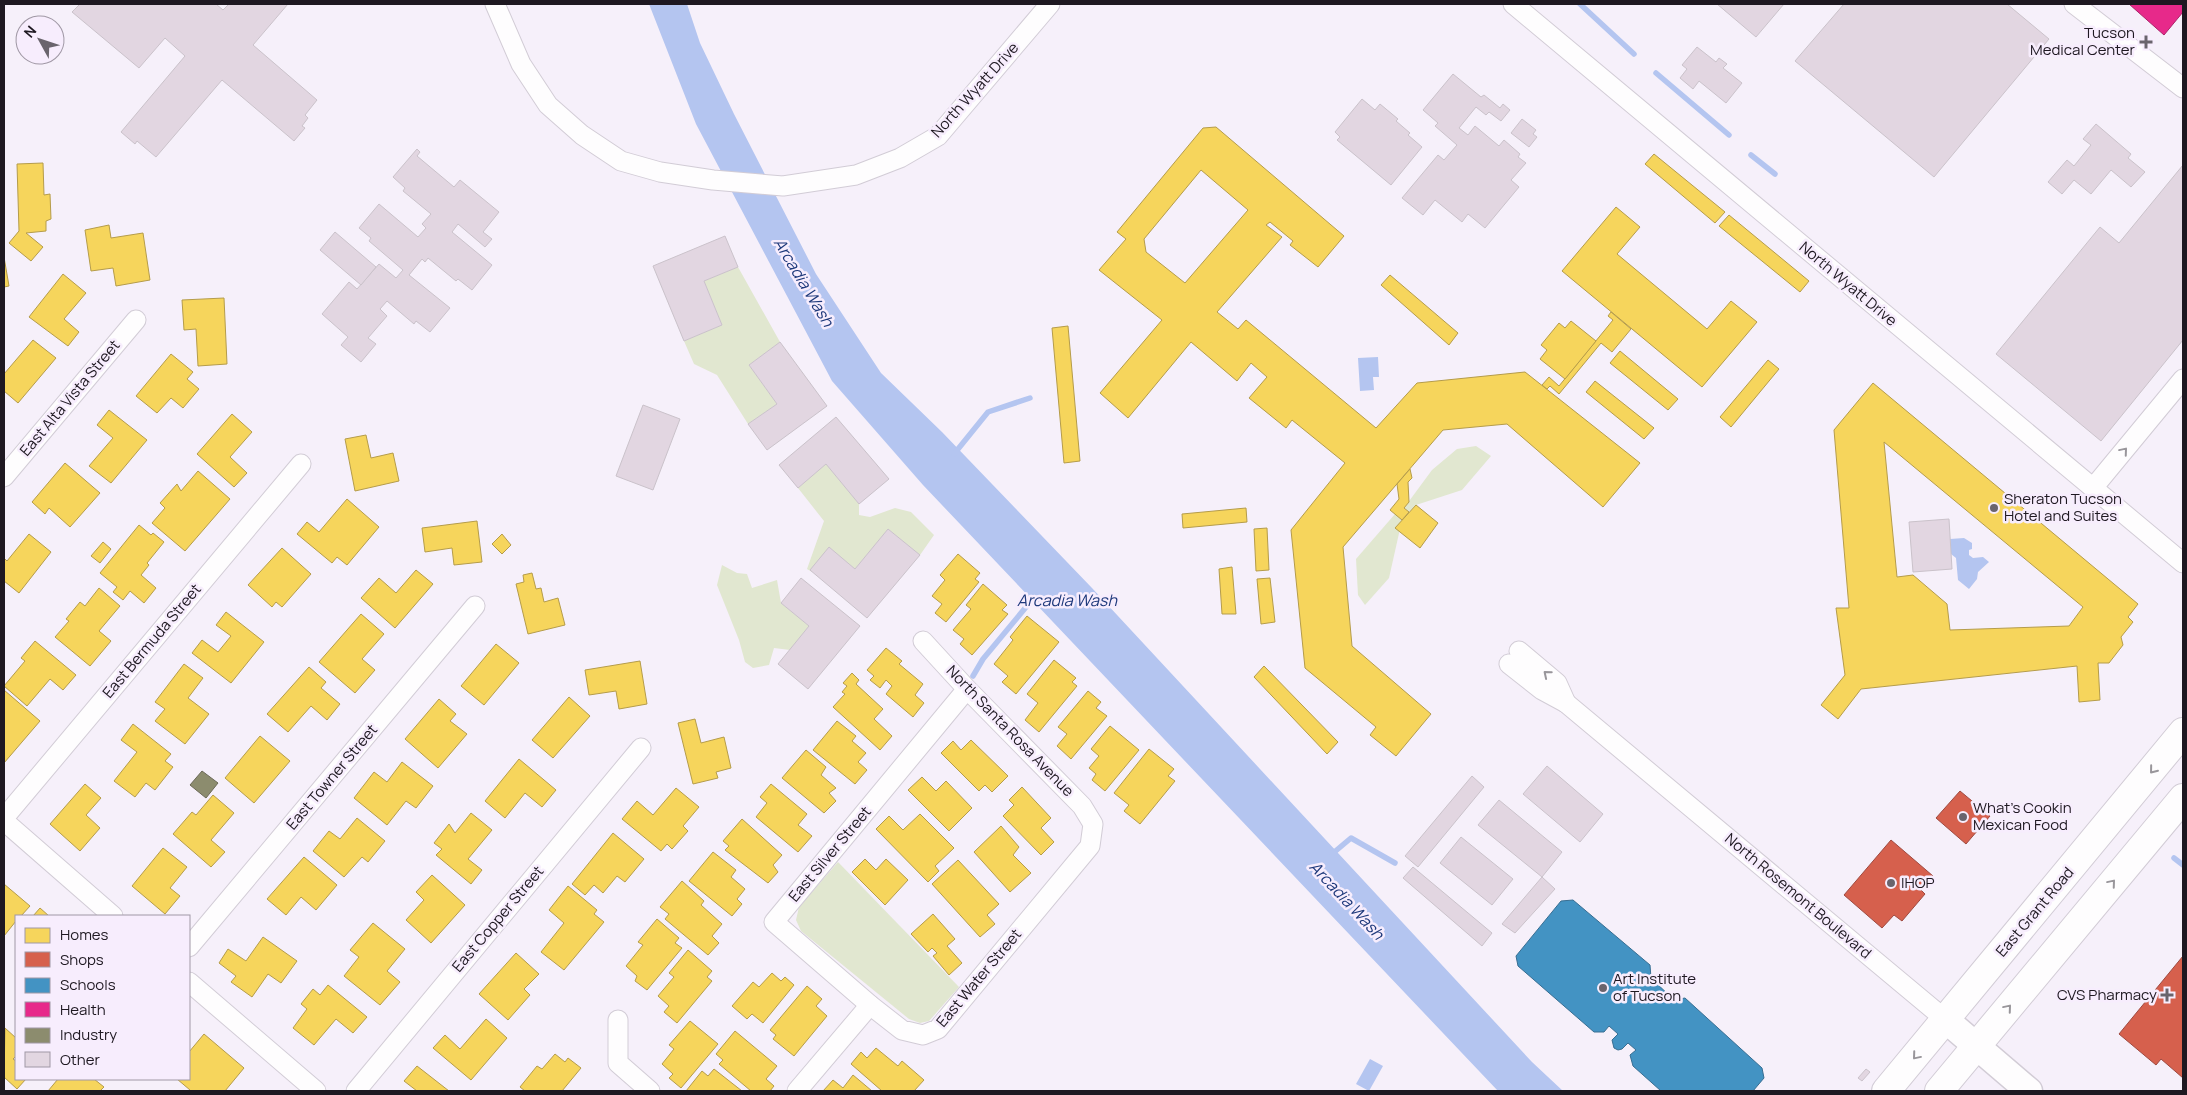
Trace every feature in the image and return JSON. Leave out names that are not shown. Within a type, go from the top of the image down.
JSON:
[{"type":"main road","name":"East Grant Road","points":[[1886,1091],[2183,732]]},
{"type":"main road","points":[[1939,1091],[2183,798]]},
{"type":"street","name":"North Wyatt Drive","points":[[495,4],[521,64],[548,105],[582,135],[621,161],[660,172],[712,180],[784,186],[856,175],[900,158],[938,136],[1050,4]]},
{"type":"street","name":"North Wyatt Drive","points":[[1513,4],[2183,563]]},
{"type":"street","points":[[2074,4],[2183,88]]},
{"type":"street","name":"East Alta Vista Street","points":[[4,477],[136,320]]},
{"type":"street","points":[[2093,488],[2183,379]]},
{"type":"street","name":"East Bermuda Street","points":[[4,820],[300,464]]},
{"type":"street","name":"East Towner Street","points":[[190,946],[475,606]]},
{"type":"street","name":"North Santa Rosa Avenue","points":[[923,641],[967,689],[1082,806],[1093,824]]},
{"type":"street","name":"North Rosemont Boulevard","points":[[1514,657],[1557,683],[1566,703],[2029,1091]]},
{"type":"street","name":"East Silver Street","points":[[870,1005],[774,922],[967,689]]},
{"type":"street","name":"East Copper Street","points":[[356,1091],[640,748]]},
{"type":"street","points":[[4,820],[112,915]]},
{"type":"street","name":"East Water Street","points":[[870,1005],[902,1030],[923,1035],[938,1029],[1090,846],[1093,824]]},
{"type":"street","points":[[190,983],[316,1091]]},
{"type":"street","points":[[797,1091],[870,1005]]},
{"type":"street","points":[[618,1020],[618,1063],[650,1091]]},
{"type":"green space","points":[[738,267],[780,342],[749,365],[777,404],[748,424],[717,375],[694,364],[684,341],[722,325],[704,281]]},
{"type":"green space","points":[[1476,446],[1491,456],[1462,490],[1416,505],[1409,512],[1404,508],[1432,470],[1457,449]]},
{"type":"green space","points":[[826,464],[859,504],[859,515],[870,517],[895,508],[911,512],[934,535],[920,555],[888,529],[855,569],[829,547],[812,572],[807,569],[824,521],[798,488]]},
{"type":"green space","points":[[1395,514],[1402,520],[1389,578],[1365,605],[1358,595],[1356,559]]},
{"type":"green space","points":[[722,565],[737,573],[747,574],[752,588],[777,580],[781,603],[809,626],[790,650],[774,648],[769,665],[753,668],[745,662],[739,640],[717,585]]},
{"type":"green space","points":[[838,862],[959,987],[929,1021],[920,1023],[909,1019],[801,931],[796,920],[799,907]]},
{"type":"water","name":"Arcadia Wash","points":[[649,4],[687,4],[700,43],[816,274],[881,373],[942,432],[1092,588],[1532,1062],[1563,1091],[1498,1091],[923,485],[832,381],[696,124]]},
{"type":"water","points":[[1378,357],[1379,377],[1373,377],[1374,390],[1360,391],[1358,358]]},
{"type":"water","points":[[1964,538],[1972,543],[1969,555],[1973,558],[1983,557],[1989,562],[1978,572],[1977,579],[1969,589],[1958,580],[1956,558],[1951,554],[1950,539]]},
{"type":"water","points":[[1370,1059],[1383,1066],[1369,1091],[1356,1084]]},
{"type":"building: Homes","points":[[1216,127],[1344,236],[1318,267],[1290,245],[1293,241],[1270,222],[1266,225],[1282,237],[1217,312],[1238,329],[1246,320],[1376,428],[1417,383],[1525,372],[1640,463],[1603,507],[1507,424],[1443,430],[1343,547],[1352,646],[1431,714],[1396,756],[1370,735],[1376,727],[1305,668],[1291,530],[1345,463],[1292,420],[1286,428],[1249,398],[1267,377],[1251,363],[1237,381],[1191,342],[1128,418],[1100,393],[1162,320],[1099,270],[1126,239],[1117,232],[1203,128]],"holes":[[[1201,170],[1248,210],[1185,283],[1146,252],[1144,239]]]},
{"type":"building: Homes","points":[[1654,154],[1725,212],[1715,223],[1645,164]]},
{"type":"building: Homes","points":[[43,163],[44,195],[50,194],[51,219],[46,221],[46,231],[26,233],[43,247],[31,261],[9,243],[19,231],[17,164]]},
{"type":"building: Homes","points":[[1616,207],[1640,227],[1617,254],[1707,329],[1731,301],[1757,322],[1702,387],[1562,271]]},
{"type":"building: Homes","points":[[1729,215],[1809,281],[1800,292],[1719,226]]},
{"type":"building: Homes","points":[[109,225],[111,238],[143,233],[150,280],[116,286],[113,268],[91,271],[85,230]]},
{"type":"building: Homes","points":[[4,257],[9,286],[4,287]]},
{"type":"building: Homes","points":[[63,274],[86,293],[64,319],[79,332],[68,346],[29,317]]},
{"type":"building: Homes","points":[[1390,275],[1458,333],[1449,345],[1381,285]]},
{"type":"building: Homes","points":[[224,298],[227,364],[198,366],[196,329],[184,330],[182,300]]},
{"type":"building: Homes","points":[[1611,312],[1631,329],[1612,352],[1601,343],[1559,394],[1550,386],[1547,389],[1542,385],[1549,377],[1559,386],[1613,320],[1608,316]]},
{"type":"building: Homes","points":[[1571,321],[1596,341],[1565,379],[1540,359],[1547,350],[1541,345],[1559,323],[1565,328]]},
{"type":"building: Homes","points":[[1068,326],[1080,461],[1064,463],[1052,328]]},
{"type":"building: Homes","points":[[33,340],[56,358],[18,403],[4,391],[4,374]]},
{"type":"building: Homes","points":[[1620,351],[1678,399],[1668,410],[1610,363]]},
{"type":"building: Homes","points":[[171,354],[193,372],[187,379],[199,389],[183,408],[171,398],[157,413],[136,396]]},
{"type":"building: Homes","points":[[1768,360],[1779,369],[1731,427],[1720,417]]},
{"type":"building: Homes","points":[[1595,381],[1654,428],[1644,439],[1586,392]]},
{"type":"building: Homes","name":"Sheraton Tucson Hotel and Suites","points":[[1873,383],[2138,604],[2128,617],[2133,622],[2121,637],[2123,645],[2109,663],[2098,663],[2100,700],[2079,702],[2077,666],[1861,689],[1838,719],[1821,705],[1845,675],[1836,608],[1849,608],[1834,430]],"holes":[[[1884,442],[2083,607],[2069,626],[1950,630],[1947,604],[1913,575],[1897,577]]]},
{"type":"building: Homes","points":[[109,410],[147,440],[111,483],[89,466],[113,438],[97,425]]},
{"type":"building: Homes","points":[[232,414],[252,432],[230,457],[247,473],[234,487],[197,454]]},
{"type":"building: Homes","points":[[366,435],[371,458],[393,453],[399,481],[355,491],[345,439]]},
{"type":"building: Homes","points":[[65,463],[100,493],[70,527],[49,508],[45,514],[32,502]]},
{"type":"building: Homes","points":[[1410,469],[1412,478],[1408,482],[1409,502],[1404,508],[1409,512],[1402,520],[1390,510],[1399,499],[1397,484]]},
{"type":"building: Homes","points":[[198,471],[230,499],[185,551],[152,523],[165,508],[160,503],[177,484],[181,491]]},
{"type":"building: Homes","points":[[347,499],[379,527],[347,565],[337,557],[332,563],[297,534],[307,522],[319,532]]},
{"type":"building: Homes","points":[[1416,505],[1438,523],[1420,548],[1395,528]]},
{"type":"building: Homes","points":[[1246,508],[1247,522],[1183,528],[1182,514]]},
{"type":"building: Homes","points":[[477,521],[482,562],[454,565],[452,548],[425,552],[422,528]]},
{"type":"building: Homes","points":[[139,525],[151,535],[153,533],[164,542],[147,563],[149,565],[141,575],[156,588],[144,603],[130,591],[123,600],[113,592],[117,587],[100,573]]},
{"type":"building: Homes","points":[[1267,528],[1269,570],[1256,571],[1254,529]]},
{"type":"building: Homes","points":[[29,534],[51,552],[19,593],[4,581],[4,558],[7,561]]},
{"type":"building: Homes","points":[[502,534],[511,545],[502,554],[492,544]]},
{"type":"building: Homes","points":[[103,542],[111,549],[100,563],[91,556]]},
{"type":"building: Homes","points":[[282,548],[311,574],[282,607],[276,602],[272,607],[248,585]]},
{"type":"building: Homes","points":[[958,554],[980,573],[975,579],[979,582],[946,622],[935,613],[942,604],[932,596],[945,580],[940,575]]},
{"type":"building: Homes","points":[[1232,567],[1236,614],[1222,614],[1219,569]]},
{"type":"building: Homes","points":[[416,570],[433,584],[395,628],[361,598],[379,578],[396,593]]},
{"type":"building: Homes","points":[[532,573],[536,589],[541,588],[544,602],[558,598],[565,625],[528,634],[516,584],[524,582],[523,575]]},
{"type":"building: Homes","points":[[1270,578],[1275,622],[1261,624],[1257,579]]},
{"type":"building: Homes","points":[[983,584],[1007,605],[1002,610],[1008,614],[972,655],[960,644],[964,639],[953,630],[971,609],[966,605]]},
{"type":"building: Homes","points":[[99,588],[120,606],[99,631],[111,641],[90,666],[55,637],[69,621],[66,619],[80,602],[85,606]]},
{"type":"building: Homes","points":[[226,612],[264,642],[231,683],[192,653],[202,640],[218,652],[231,636],[216,625]]},
{"type":"building: Homes","points":[[361,614],[384,634],[362,659],[375,670],[355,693],[319,662]]},
{"type":"building: Homes","points":[[1027,616],[1059,642],[1016,694],[1002,682],[1008,676],[994,664],[1013,640],[1010,637]]},
{"type":"building: Homes","points":[[35,641],[76,675],[63,690],[50,679],[27,706],[4,686],[25,661],[21,658]]},
{"type":"building: Homes","points":[[496,644],[519,663],[484,705],[461,686]]},
{"type":"building: Homes","points":[[886,648],[902,661],[899,664],[923,684],[915,695],[924,703],[913,717],[886,694],[892,686],[886,680],[880,688],[870,680],[874,676],[867,670]]},
{"type":"building: Homes","points":[[1054,660],[1076,678],[1072,682],[1077,686],[1039,732],[1025,720],[1038,703],[1027,694]]},
{"type":"building: Homes","points":[[640,661],[647,704],[619,709],[616,691],[589,695],[585,670]]},
{"type":"building: Homes","points":[[184,664],[203,678],[188,698],[209,714],[185,744],[155,721],[165,709],[155,702]]},
{"type":"building: Homes","points":[[1264,666],[1338,742],[1327,754],[1254,677]]},
{"type":"building: Homes","points":[[309,667],[326,682],[321,688],[340,704],[327,720],[311,706],[288,732],[267,714]]},
{"type":"building: Homes","points":[[852,673],[859,680],[856,684],[883,709],[874,719],[892,736],[880,750],[833,707],[845,694],[842,692],[847,686],[843,683]]},
{"type":"building: Homes","points":[[4,690],[40,721],[4,763]]},
{"type":"building: Homes","points":[[1088,691],[1101,702],[1096,708],[1107,716],[1071,759],[1057,746],[1067,734],[1058,727]]},
{"type":"building: Homes","points":[[569,697],[590,716],[553,758],[532,740]]},
{"type":"building: Homes","points":[[439,699],[456,714],[450,721],[467,734],[438,768],[405,739]]},
{"type":"building: Homes","points":[[695,719],[701,743],[724,737],[731,768],[716,772],[718,778],[693,784],[678,723]]},
{"type":"building: Homes","points":[[837,721],[856,736],[852,741],[866,753],[858,762],[867,770],[855,784],[813,750]]},
{"type":"building: Homes","points":[[133,724],[171,754],[165,761],[173,767],[155,790],[146,783],[135,797],[114,781],[137,752],[121,740]]},
{"type":"building: Homes","points":[[1110,726],[1139,750],[1105,791],[1092,780],[1096,774],[1089,768],[1099,756],[1091,749]]},
{"type":"building: Homes","points":[[260,736],[290,761],[254,803],[225,778]]},
{"type":"building: Homes","points":[[971,740],[1008,776],[992,792],[985,785],[979,791],[941,753],[953,741],[961,750]]},
{"type":"building: Homes","points":[[1149,749],[1174,769],[1168,776],[1175,781],[1140,824],[1124,811],[1129,805],[1114,793]]},
{"type":"building: Homes","points":[[806,750],[826,767],[821,775],[836,788],[829,793],[836,801],[824,813],[782,778]]},
{"type":"building: Homes","points":[[519,759],[556,790],[542,807],[525,793],[505,818],[485,801]]},
{"type":"building: Homes","points":[[402,762],[433,786],[416,808],[406,801],[387,825],[354,798],[374,772],[387,782]]},
{"type":"building: Homes","points":[[922,777],[936,791],[946,781],[972,808],[949,831],[908,790]]},
{"type":"building: Homes","points":[[85,784],[101,798],[86,815],[100,828],[80,851],[50,824]]},
{"type":"building: Homes","points":[[771,784],[807,814],[798,825],[812,836],[798,852],[756,817],[767,803],[760,797]]},
{"type":"building: Homes","points":[[1022,787],[1051,818],[1041,828],[1054,842],[1041,855],[1003,816],[1014,805],[1009,800]]},
{"type":"building: Homes","points":[[676,788],[699,807],[683,826],[688,831],[672,849],[667,844],[661,851],[622,819],[637,801],[653,815]]},
{"type":"building: Homes","points":[[213,795],[234,813],[211,840],[225,852],[211,867],[173,834],[192,812],[196,815]]},
{"type":"building: Homes","points":[[471,813],[492,830],[468,859],[482,870],[471,884],[436,855],[442,849],[434,843],[449,824],[455,833]]},
{"type":"building: Homes","points":[[920,814],[954,848],[935,866],[939,871],[928,882],[876,829],[889,816],[903,830]]},
{"type":"building: Homes","points":[[357,818],[385,841],[368,862],[362,857],[344,877],[313,851],[329,831],[340,839]]},
{"type":"building: Homes","points":[[742,819],[782,855],[773,865],[778,872],[768,883],[725,850],[729,846],[723,841]]},
{"type":"building: Homes","points":[[1001,826],[1019,847],[1013,855],[1031,873],[1010,892],[974,852]]},
{"type":"building: Homes","points":[[613,833],[644,859],[625,882],[617,876],[603,893],[594,885],[585,895],[572,884]]},
{"type":"building: Homes","points":[[163,848],[187,867],[170,888],[180,896],[165,914],[132,886]]},
{"type":"building: Homes","points":[[713,852],[736,870],[731,877],[745,889],[737,899],[742,904],[732,916],[689,881]]},
{"type":"building: Homes","points":[[304,857],[337,885],[316,910],[301,897],[286,915],[267,899]]},
{"type":"building: Homes","points":[[865,859],[876,870],[886,859],[908,880],[885,905],[852,872]]},
{"type":"building: Homes","points":[[958,860],[999,904],[987,915],[995,924],[980,937],[932,884]]},
{"type":"building: Homes","points":[[432,875],[465,905],[431,943],[406,920],[424,900],[416,892]]},
{"type":"building: Homes","points":[[682,881],[704,901],[701,905],[722,924],[712,936],[719,943],[708,955],[665,919],[669,914],[660,907]]},
{"type":"building: Homes","points":[[4,884],[30,906],[22,915],[15,915],[15,922],[4,936]]},
{"type":"building: Homes","points":[[568,886],[597,910],[594,914],[604,922],[564,970],[541,952],[564,923],[549,910]]},
{"type":"building: Homes","points":[[40,908],[48,915],[34,915]]},
{"type":"building: Homes","points":[[933,914],[955,939],[947,946],[962,963],[949,975],[933,956],[937,953],[932,948],[928,952],[911,934]]},
{"type":"building: Homes","points":[[657,919],[679,938],[675,943],[682,948],[647,990],[635,981],[637,976],[626,966],[643,945],[638,942]]},
{"type":"building: Homes","points":[[373,923],[405,949],[387,971],[400,982],[380,1005],[344,976],[359,957],[350,950]]},
{"type":"building: Homes","points":[[263,937],[297,961],[281,983],[268,974],[252,997],[231,982],[236,976],[219,963],[228,949],[246,961]]},
{"type":"building: Homes","points":[[688,950],[712,971],[707,977],[712,981],[677,1023],[664,1012],[669,1006],[658,996],[674,977],[669,973]]},
{"type":"building: Homes","points":[[516,953],[539,974],[524,989],[530,995],[508,1020],[479,994]]},
{"type":"building: Homes","points":[[772,973],[781,981],[785,977],[794,985],[763,1023],[752,1014],[747,1019],[732,1006],[753,982],[759,987]]},
{"type":"building: Homes","points":[[328,985],[367,1017],[353,1033],[336,1019],[314,1045],[293,1028],[307,1009],[301,1004],[313,989],[320,995]]},
{"type":"building: Homes","points":[[807,986],[822,999],[816,1006],[827,1016],[794,1056],[773,1039],[776,1035],[770,1030]]},
{"type":"building: Homes","points":[[486,1019],[507,1038],[471,1080],[433,1048],[445,1035],[460,1049]]},
{"type":"building: Homes","points":[[690,1021],[718,1044],[681,1088],[669,1078],[673,1074],[662,1064],[674,1049],[669,1045]]},
{"type":"building: Homes","points":[[5,1028],[15,1037],[15,1057],[13,1059],[15,1060],[15,1080],[25,1080],[17,1089],[4,1077]]},
{"type":"building: Homes","points":[[735,1031],[777,1066],[766,1079],[774,1086],[770,1091],[751,1091],[719,1064],[723,1060],[716,1054]]},
{"type":"building: Homes","points":[[204,1034],[244,1068],[225,1091],[189,1091],[178,1080],[190,1080],[190,1051]]},
{"type":"building: Homes","points":[[876,1048],[898,1066],[902,1061],[924,1080],[914,1091],[882,1091],[851,1064],[861,1052],[867,1058]]},
{"type":"building: Homes","points":[[555,1054],[565,1062],[568,1058],[581,1068],[562,1091],[525,1091],[520,1087],[537,1066],[542,1069]]},
{"type":"building: Homes","points":[[417,1066],[449,1091],[417,1091],[404,1081]]},
{"type":"building: Homes","points":[[714,1069],[742,1091],[686,1091],[702,1071],[708,1076]]},
{"type":"building: Homes","points":[[853,1075],[872,1091],[823,1091],[833,1080],[843,1088]]},
{"type":"building: Homes","points":[[57,1080],[95,1080],[104,1087],[100,1091],[48,1091]]},
{"type":"building: Shops","name":"What’s Cookin Mexican Food","points":[[1960,791],[1990,816],[1966,844],[1936,818]]},
{"type":"building: Shops","name":"IHOP","points":[[1891,840],[1933,876],[1921,890],[1925,894],[1902,921],[1894,915],[1882,928],[1844,895]]},
{"type":"building: Shops","name":"CVS Pharmacy","points":[[2183,956],[2183,1078],[2161,1059],[2156,1065],[2119,1034]]},
{"type":"building: Schools","name":"Art Institute of Tucson","points":[[1573,900],[1650,965],[1651,978],[1674,1000],[1685,998],[1762,1068],[1764,1078],[1753,1091],[1661,1091],[1633,1066],[1630,1055],[1636,1050],[1628,1043],[1622,1049],[1614,1048],[1612,1040],[1618,1034],[1609,1026],[1604,1032],[1594,1032],[1518,966],[1516,956],[1561,901]]},
{"type":"building: Health","points":[[2129,4],[2183,4],[2183,12],[2164,35]]},
{"type":"building: Industry","points":[[202,771],[218,783],[206,798],[190,785]]},
{"type":"building: Other","points":[[80,4],[216,4],[223,10],[229,4],[288,4],[253,45],[317,100],[305,115],[308,118],[302,126],[305,128],[294,141],[222,80],[156,157],[137,141],[135,144],[121,132],[185,56],[165,38],[139,68],[72,12]]},
{"type":"building: Other","points":[[1717,4],[1784,4],[1756,37]]},
{"type":"building: Other","points":[[1844,4],[2007,4],[2049,39],[1934,177],[1795,61]]},
{"type":"building: Other","points":[[1697,47],[1716,62],[1719,58],[1727,64],[1723,68],[1742,83],[1726,103],[1699,81],[1693,89],[1680,78],[1687,69],[1682,65]]},
{"type":"building: Other","points":[[1453,74],[1481,97],[1484,95],[1500,108],[1503,104],[1510,110],[1501,121],[1489,112],[1486,115],[1476,107],[1459,128],[1468,135],[1475,126],[1499,146],[1504,140],[1520,154],[1518,157],[1526,163],[1511,180],[1519,187],[1485,228],[1468,214],[1462,222],[1435,200],[1423,215],[1402,198],[1438,155],[1444,160],[1457,145],[1435,126],[1438,123],[1423,110]]},
{"type":"building: Other","points":[[1362,99],[1375,110],[1380,104],[1398,119],[1396,121],[1410,133],[1408,135],[1422,147],[1391,185],[1337,140],[1340,137],[1335,132]]},
{"type":"building: Other","points":[[1522,119],[1536,130],[1533,134],[1537,137],[1529,147],[1511,133]]},
{"type":"building: Other","points":[[2096,124],[2131,154],[2128,158],[2145,172],[2131,187],[2111,170],[2091,194],[2074,180],[2062,194],[2048,182],[2067,160],[2074,166],[2091,145],[2083,139]]},
{"type":"building: Other","points":[[417,149],[420,152],[417,156],[454,187],[460,180],[499,212],[483,232],[492,239],[485,247],[458,224],[452,232],[492,265],[472,290],[458,279],[456,281],[428,258],[425,262],[422,259],[409,275],[450,308],[430,332],[416,321],[414,324],[387,301],[380,309],[387,316],[368,338],[376,344],[361,362],[341,345],[348,337],[322,314],[349,282],[357,289],[379,264],[396,278],[403,270],[369,241],[371,238],[359,228],[379,204],[418,237],[426,228],[422,224],[431,214],[403,191],[405,188],[393,177]]},
{"type":"building: Other","points":[[2183,165],[2183,340],[2101,441],[1996,354],[2100,227],[2119,243]]},
{"type":"building: Other","points":[[335,232],[376,267],[361,285],[320,250]]},
{"type":"building: Other","points":[[725,236],[738,267],[704,281],[722,325],[684,341],[653,266]]},
{"type":"building: Other","points":[[780,342],[827,406],[767,450],[748,424],[777,404],[749,365]]},
{"type":"building: Other","points":[[643,405],[680,419],[653,490],[616,476]]},
{"type":"building: Other","points":[[836,417],[889,479],[859,504],[826,464],[798,488],[779,465]]},
{"type":"building: Other","points":[[1949,519],[1952,569],[1913,572],[1909,522]]},
{"type":"building: Other","points":[[888,529],[920,555],[867,618],[810,570],[829,547],[855,569]]},
{"type":"building: Other","points":[[801,578],[860,626],[808,689],[778,664],[809,626],[781,603]]},
{"type":"building: Other","points":[[1547,766],[1603,814],[1580,842],[1523,794]]},
{"type":"building: Other","points":[[1472,776],[1484,787],[1418,867],[1405,856]]},
{"type":"building: Other","points":[[1499,800],[1562,852],[1542,877],[1478,825]]},
{"type":"building: Other","points":[[1461,837],[1513,879],[1492,905],[1440,863]]},
{"type":"building: Other","points":[[1413,867],[1492,933],[1482,946],[1403,878]]},
{"type":"building: Other","points":[[1542,877],[1555,889],[1515,933],[1502,924]]},
{"type":"building: Other","points":[[1866,1069],[1870,1072],[1862,1081],[1858,1078]]},
{"type":"waterway","points":[[1580,4],[1634,54]]},
{"type":"waterway","points":[[1656,73],[1729,135]]},
{"type":"waterway","points":[[1751,155],[1775,174]]},
{"type":"waterway","points":[[954,454],[988,412],[1030,398]]},
{"type":"waterway","points":[[973,676],[983,659],[1036,595]]},
{"type":"waterway","points":[[1332,854],[1351,838],[1395,863]]},
{"type":"waterway","points":[[2174,858],[2183,865]]},
{"type":"place","name":"Tucson Medical Center","points":[[2146,42]]},
{"type":"place","name":"Sheraton Tucson Hotel and Suites","points":[[1994,508]]},
{"type":"place","name":"What’s Cookin Mexican Food","points":[[1963,817]]},
{"type":"place","name":"IHOP","points":[[1891,883]]},
{"type":"place","name":"Art Institute of Tucson","points":[[1603,988]]},
{"type":"place","name":"CVS Pharmacy","points":[[2167,995]]}]
